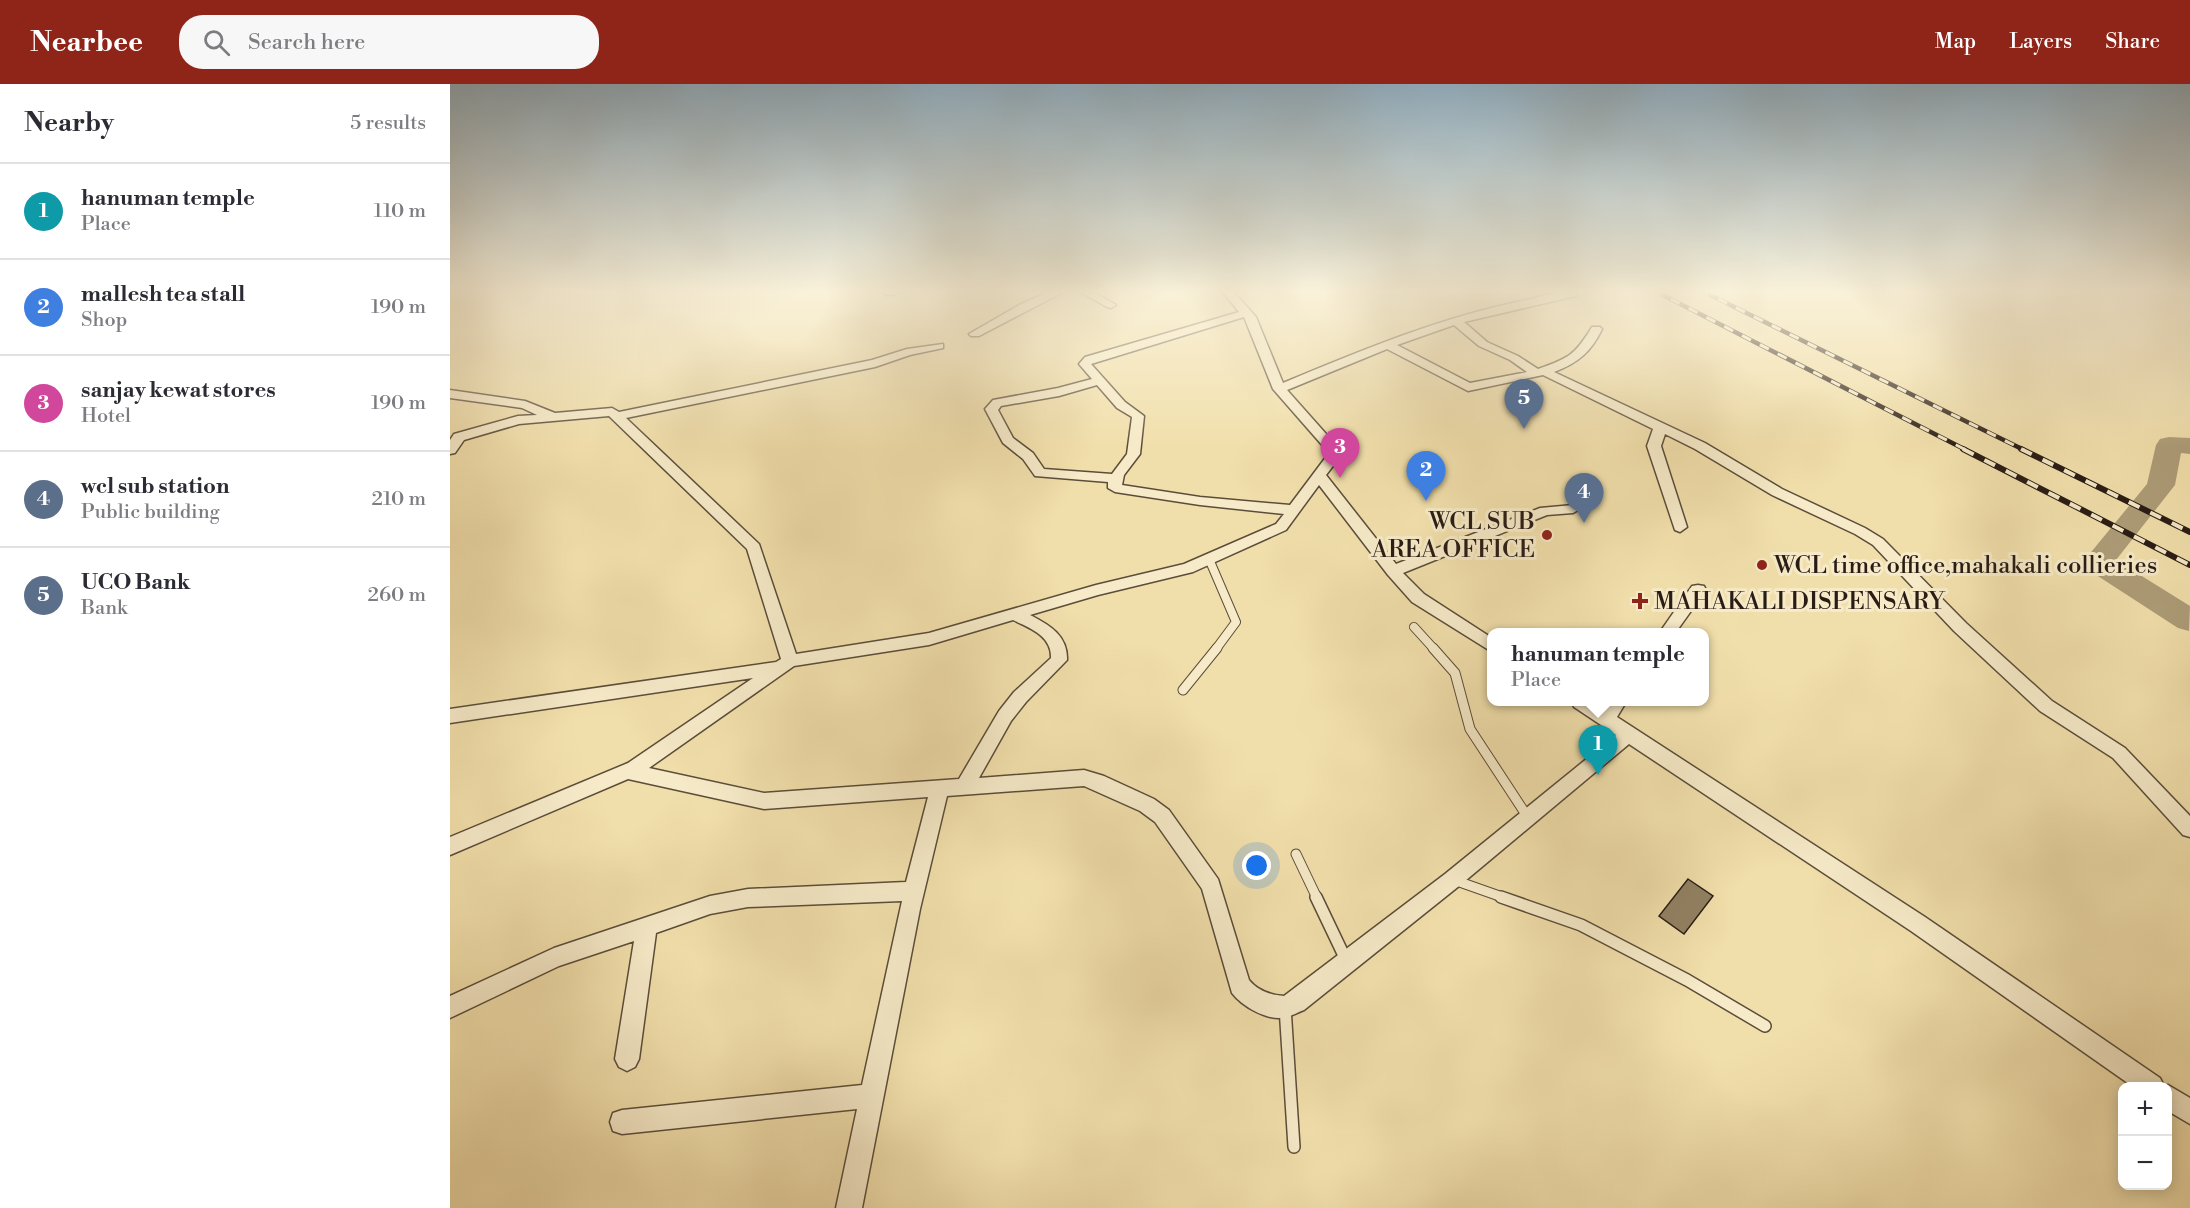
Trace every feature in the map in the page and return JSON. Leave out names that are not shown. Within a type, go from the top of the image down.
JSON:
[{"type":"street","points":[[1146,342],[1086,361],[1086,366],[1121,405],[1138,416],[1137,440],[1131,458],[1119,471],[1114,486],[1117,489],[1293,510]]},
{"type":"street","points":[[450,716],[785,664],[929,639],[1096,591],[1188,568],[1281,527],[1336,453],[1279,389],[1259,342]]},
{"type":"street","points":[[1279,389],[1396,342]]},
{"type":"street","points":[[1481,342],[1708,451],[1778,492],[1878,542],[1960,627],[2046,706],[2119,753],[2190,829]]},
{"type":"street","points":[[1389,345],[1468,387],[1540,372],[1580,355],[1588,342]]},
{"type":"street","points":[[617,416],[875,363],[907,352],[939,346]]},
{"type":"street","points":[[1100,381],[1059,392],[997,404],[992,409],[1008,440],[1028,456],[1040,473],[1116,478]]},
{"type":"street","points":[[450,394],[525,405],[553,417]]},
{"type":"street","points":[[450,450],[455,437],[518,420],[612,412],[754,546],[785,664]]},
{"type":"street","points":[[1660,428],[1654,446],[1680,527]]},
{"type":"street","points":[[1319,475],[1393,571],[1418,598],[1487,643]]},
{"type":"street","points":[[1393,571],[1545,511],[1573,509]]},
{"type":"street","points":[[1671,628],[1698,590]]},
{"type":"street","points":[[964,787],[1005,717],[1020,698],[1059,660],[1060,655],[1053,636],[1015,614]]},
{"type":"street","points":[[450,846],[635,768],[785,664]]},
{"type":"street","points":[[1596,706],[1612,710],[1630,733],[1918,924],[2146,1082]]},
{"type":"street","points":[[626,771],[764,801],[1084,778],[1097,781],[1155,810],[1207,877],[1240,985],[1252,998],[1270,1006],[1285,1007],[1296,1002],[1452,880],[1630,733]]},
{"type":"street","points":[[849,1208],[914,891],[939,789]]},
{"type":"street","points":[[450,1007],[554,958],[710,905],[739,899],[914,891]]},
{"type":"street","points":[[627,1059],[646,928]]},
{"type":"street","points":[[622,1122],[871,1096]]},
{"type":"street","points":[[2172,1100],[2190,1112]]},
{"type":"lane","points":[[1183,690],[1236,622],[1209,559]]},
{"type":"lane","points":[[1414,627],[1455,673],[1470,729],[1527,816]]},
{"type":"lane","points":[[1296,854],[1347,962]]},
{"type":"lane","points":[[1452,880],[1581,925],[1687,980],[1765,1026]]},
{"type":"lane","points":[[1285,1007],[1294,1147]]},
{"type":"building","points":[[1688,879],[1713,896],[1684,934],[1659,916]]},
{"type":"waterway","points":[[2189,620],[2098,562],[2161,485],[2169,445],[2190,446]]},
{"type":"railway","points":[[1756,342],[1966,450]]},
{"type":"railway","points":[[1806,342],[2024,450]]},
{"type":"railway","points":[[1963,449],[2190,565]]},
{"type":"railway","points":[[2021,449],[2190,532]]},
{"type":"place","name":"UCO Bank","points":[[1524,429]]},
{"type":"place","name":"sanjay kewat stores","points":[[1340,478]]},
{"type":"place","name":"mallesh tea stall","points":[[1426,501]]},
{"type":"place","name":"wcl sub station","points":[[1584,523]]},
{"type":"place","name":"WCL SUB AREA OFFICE","points":[[1547,535]]},
{"type":"place","name":"WCL time office,mahakali collieries","points":[[1762,565]]},
{"type":"place","name":"MAHAKALI DISPENSARY","points":[[1640,601]]},
{"type":"place","name":"hanuman temple","points":[[1598,775]]}]
